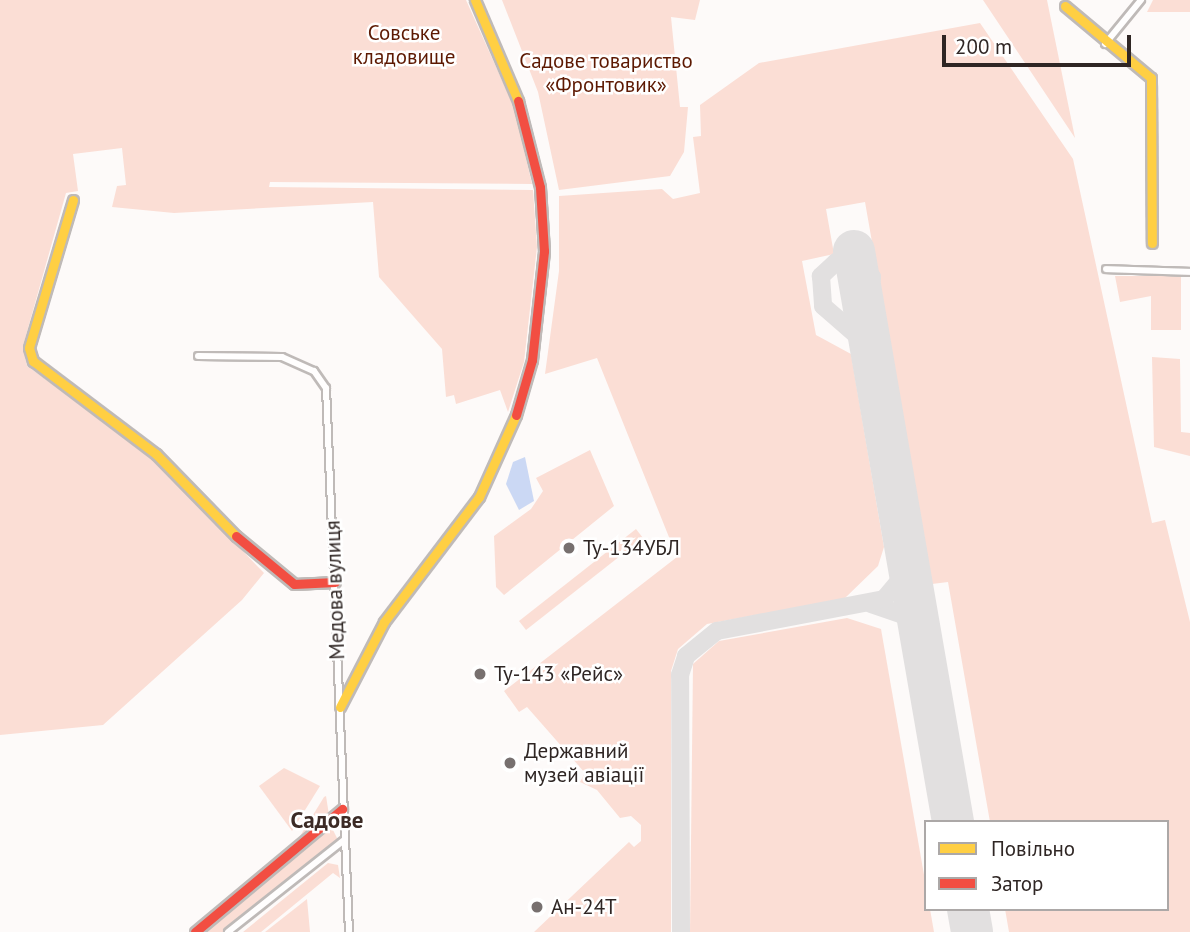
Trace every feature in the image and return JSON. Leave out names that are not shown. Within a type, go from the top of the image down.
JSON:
[{"type":"street","points":[[340,706],[384,622],[479,497],[511,432],[532,359],[544,251],[540,187],[512,76],[475,0]]},
{"type":"street","points":[[1105,44],[1141,0]]},
{"type":"street","points":[[1065,6],[1105,44],[1151,78],[1152,243]]},
{"type":"street","points":[[73,200],[29,348],[33,361],[156,454],[268,568],[294,584],[335,582]]},
{"type":"street","points":[[1106,269],[1190,272]]},
{"type":"street","name":"Медова вулиця","points":[[198,356],[282,356],[322,380],[335,582],[349,932]]},
{"type":"street","points":[[195,932],[342,809]]},
{"type":"street","points":[[228,932],[344,840]]},
{"type":"green space","name":"Совське кладовище","points":[[0,0],[466,0],[514,107],[532,184],[270,182],[269,187],[533,190],[537,247],[524,362],[508,412],[500,390],[456,404],[454,395],[446,397],[442,349],[379,277],[373,202],[174,213],[112,207],[117,186],[126,185],[122,148],[73,154],[78,191],[66,193],[23,346],[27,366],[147,452],[264,573],[242,600],[103,725],[0,735]]},
{"type":"green space","name":"Садове товариство «Фронтовик»","points":[[502,0],[700,0],[695,20],[671,17],[680,107],[688,107],[684,152],[670,176],[559,190],[538,92]]},
{"type":"green space","points":[[983,0],[1047,0],[1075,138]]},
{"type":"green space","points":[[1153,0],[1190,0],[1190,12],[1147,12]]},
{"type":"green space","points":[[980,23],[1073,159],[1152,523],[1165,520],[1190,622],[1190,932],[1009,932],[1005,911],[1169,911],[1169,820],[990,820],[948,582],[932,584],[865,202],[826,209],[834,254],[802,261],[816,335],[851,354],[884,547],[878,566],[844,599],[707,624],[678,649],[671,671],[671,932],[534,932],[629,842],[634,847],[641,841],[641,825],[631,816],[620,818],[597,790],[580,782],[585,773],[527,707],[519,712],[504,691],[677,557],[597,358],[545,374],[559,271],[559,196],[662,189],[673,199],[700,193],[693,137],[701,136],[700,105],[759,63]]},
{"type":"green space","points":[[1115,276],[1181,276],[1181,330],[1151,330],[1151,296],[1120,302]]},
{"type":"green space","points":[[1152,357],[1180,359],[1181,432],[1190,433],[1190,456],[1154,447]]},
{"type":"green space","points":[[590,450],[614,506],[504,595],[496,587],[494,536],[531,509],[543,491],[536,478]]},
{"type":"green space","points":[[636,529],[643,538],[526,630],[519,621]]},
{"type":"green space","points":[[847,618],[881,629],[924,875],[924,911],[930,911],[934,932],[690,932],[693,664],[719,641]]},
{"type":"green space","points":[[284,768],[320,786],[292,831],[259,786]]},
{"type":"green space","points":[[326,796],[329,815],[294,846],[324,797]]},
{"type":"green space","points":[[323,830],[333,830],[338,840],[223,932],[202,932]]},
{"type":"green space","points":[[328,863],[338,865],[340,878],[333,873],[261,932],[243,932]]},
{"type":"green space","points":[[307,899],[310,932],[265,932]]},
{"type":"water","points":[[525,457],[534,501],[519,510],[506,484],[513,462]]},
{"type":"taxiway","points":[[866,323],[872,277],[858,262],[836,262],[821,276],[823,306],[860,338],[873,361]]},
{"type":"taxiway","points":[[681,932],[680,675],[686,656],[717,631],[884,599],[904,575],[904,541]]},
{"type":"taxiway","points":[[871,604],[906,616],[921,642]]},
{"type":"runway","points":[[854,251],[953,820]]},
{"type":"runway","points":[[968,911],[972,932]]},
{"type":"traffic: slow","points":[[475,0],[518,101]]},
{"type":"traffic: slow","points":[[1065,6],[1151,78],[1152,243]]},
{"type":"traffic: slow","points":[[73,200],[29,348],[33,361],[156,454],[236,536]]},
{"type":"traffic: slow","points":[[340,707],[384,622],[479,497],[516,415]]},
{"type":"traffic: jam","points":[[516,415],[532,360],[544,251],[540,187],[518,101]]},
{"type":"traffic: jam","points":[[236,536],[294,584],[335,582]]},
{"type":"traffic: jam","points":[[195,932],[342,809]]},
{"type":"place","name":"Ту-134УБЛ","points":[[569,548]]},
{"type":"place","name":"Ту-143 «Рейс»","points":[[480,674]]},
{"type":"place","name":"Державний музей авіації","points":[[510,763]]},
{"type":"place","name":"Ан-24Т","points":[[537,907]]},
{"type":"district","name":"Садове","points":[[327,820]]}]
